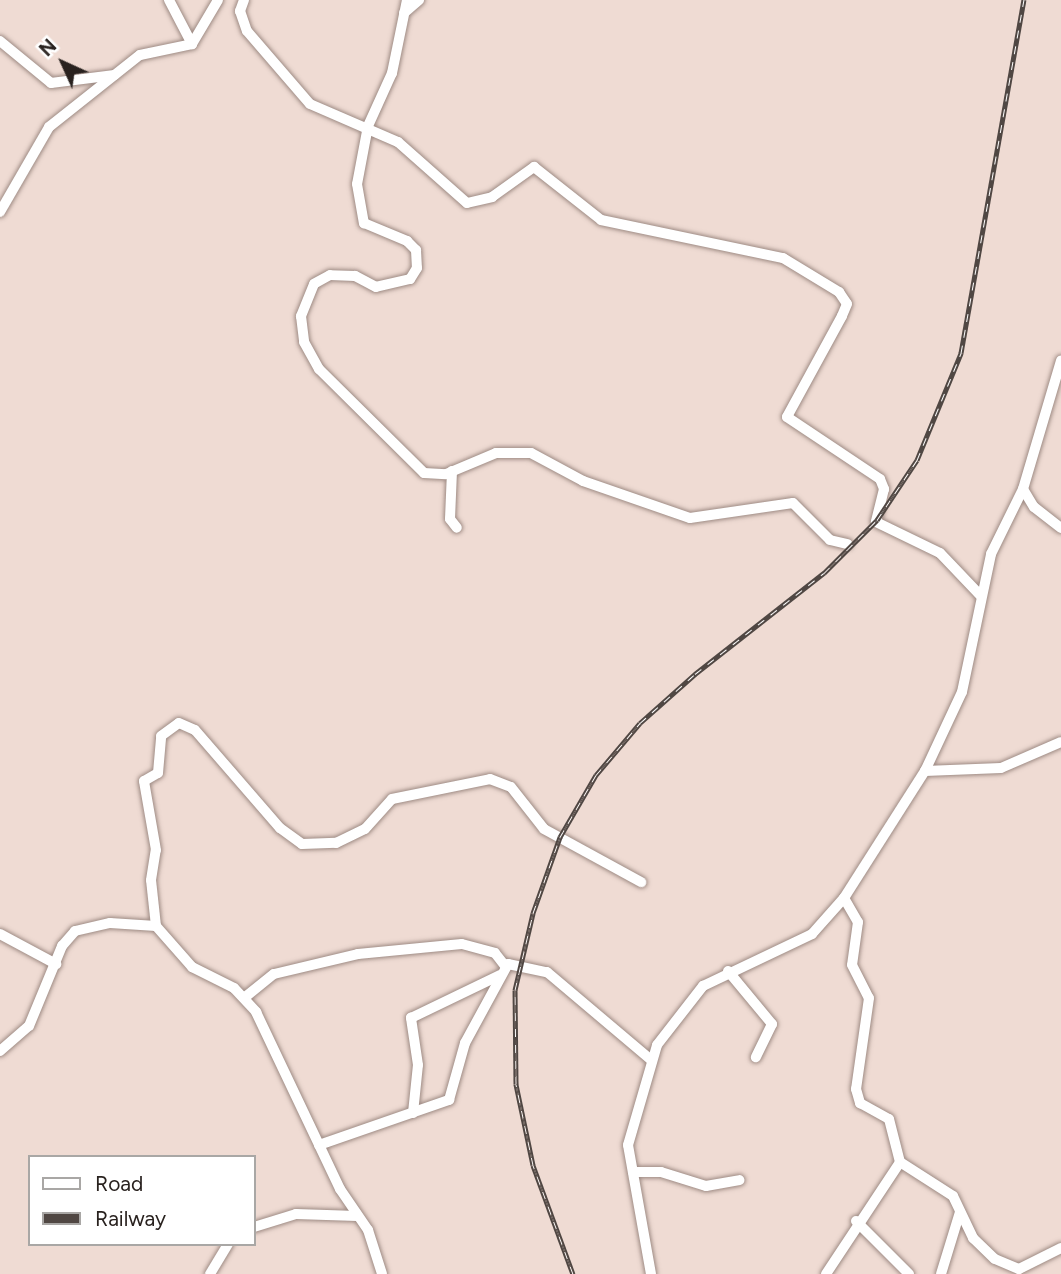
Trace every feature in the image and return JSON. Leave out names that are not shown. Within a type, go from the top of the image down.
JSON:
[{"type":"street","points":[[169,0],[192,44]]},
{"type":"street","points":[[0,212],[49,127],[146,52],[192,44],[218,0]]},
{"type":"street","points":[[244,0],[240,11],[247,31],[276,71],[320,112],[368,126],[437,171],[467,203],[492,197],[534,167],[584,211],[622,229],[730,246],[818,275],[847,304],[787,417],[880,479],[884,489],[876,522],[940,554],[980,595]]},
{"type":"street","points":[[407,0],[392,73],[368,126],[357,184],[362,217],[374,232],[407,241],[416,250],[417,268],[410,279],[376,286],[355,276],[330,275],[314,284],[301,316],[303,342],[319,369],[380,425],[411,464],[424,473],[452,471],[496,453],[531,453],[583,481],[690,518],[793,503],[830,540],[848,544]]},
{"type":"street","points":[[402,14],[419,0]]},
{"type":"street","points":[[0,41],[51,83],[118,74]]},
{"type":"street","points":[[651,1274],[628,1145],[651,1060],[686,1002],[728,971],[798,944],[844,898],[925,771],[962,692],[980,595],[991,554],[1023,489],[1061,361]]},
{"type":"street","points":[[452,471],[450,519],[457,528]]},
{"type":"street","points":[[1023,489],[1061,528]]},
{"type":"street","points":[[382,1274],[357,1216],[319,1145],[272,1038],[244,998],[192,967],[156,926],[151,880],[156,849],[144,781],[158,773],[161,736],[179,723],[209,743],[280,828],[302,844],[336,843],[365,829],[392,799],[489,779],[511,787],[544,829],[641,882]]},
{"type":"street","points":[[925,771],[1000,768],[1061,742]]},
{"type":"street","points":[[844,898],[858,922],[852,965],[869,998],[856,1089],[860,1102],[889,1119],[900,1162],[944,1189],[973,1238],[1012,1269],[1061,1248]]},
{"type":"street","points":[[0,1051],[29,1026],[70,936],[86,927],[156,926]]},
{"type":"street","points":[[0,934],[56,964]]},
{"type":"street","points":[[244,998],[274,974],[358,954],[463,944],[495,953],[502,970],[465,1043],[456,1092],[413,1114],[319,1145]]},
{"type":"street","points":[[413,1114],[418,1065],[411,1018],[502,970],[547,972],[651,1060]]},
{"type":"street","points":[[728,971],[772,1024],[756,1057]]},
{"type":"street","points":[[826,1274],[856,1221],[900,1162]]},
{"type":"street","points":[[634,1172],[662,1172],[706,1186],[739,1180]]},
{"type":"street","points":[[941,1274],[960,1212]]},
{"type":"street","points":[[256,1226],[296,1214],[357,1216]]},
{"type":"street","points":[[856,1221],[909,1274]]},
{"type":"street","points":[[210,1274],[227,1246]]},
{"type":"railway","points":[[573,1274],[533,1165],[516,1084],[515,990],[533,913],[560,837],[596,775],[640,723],[695,674],[824,573],[877,520],[917,460],[961,353],[1024,0]]}]
